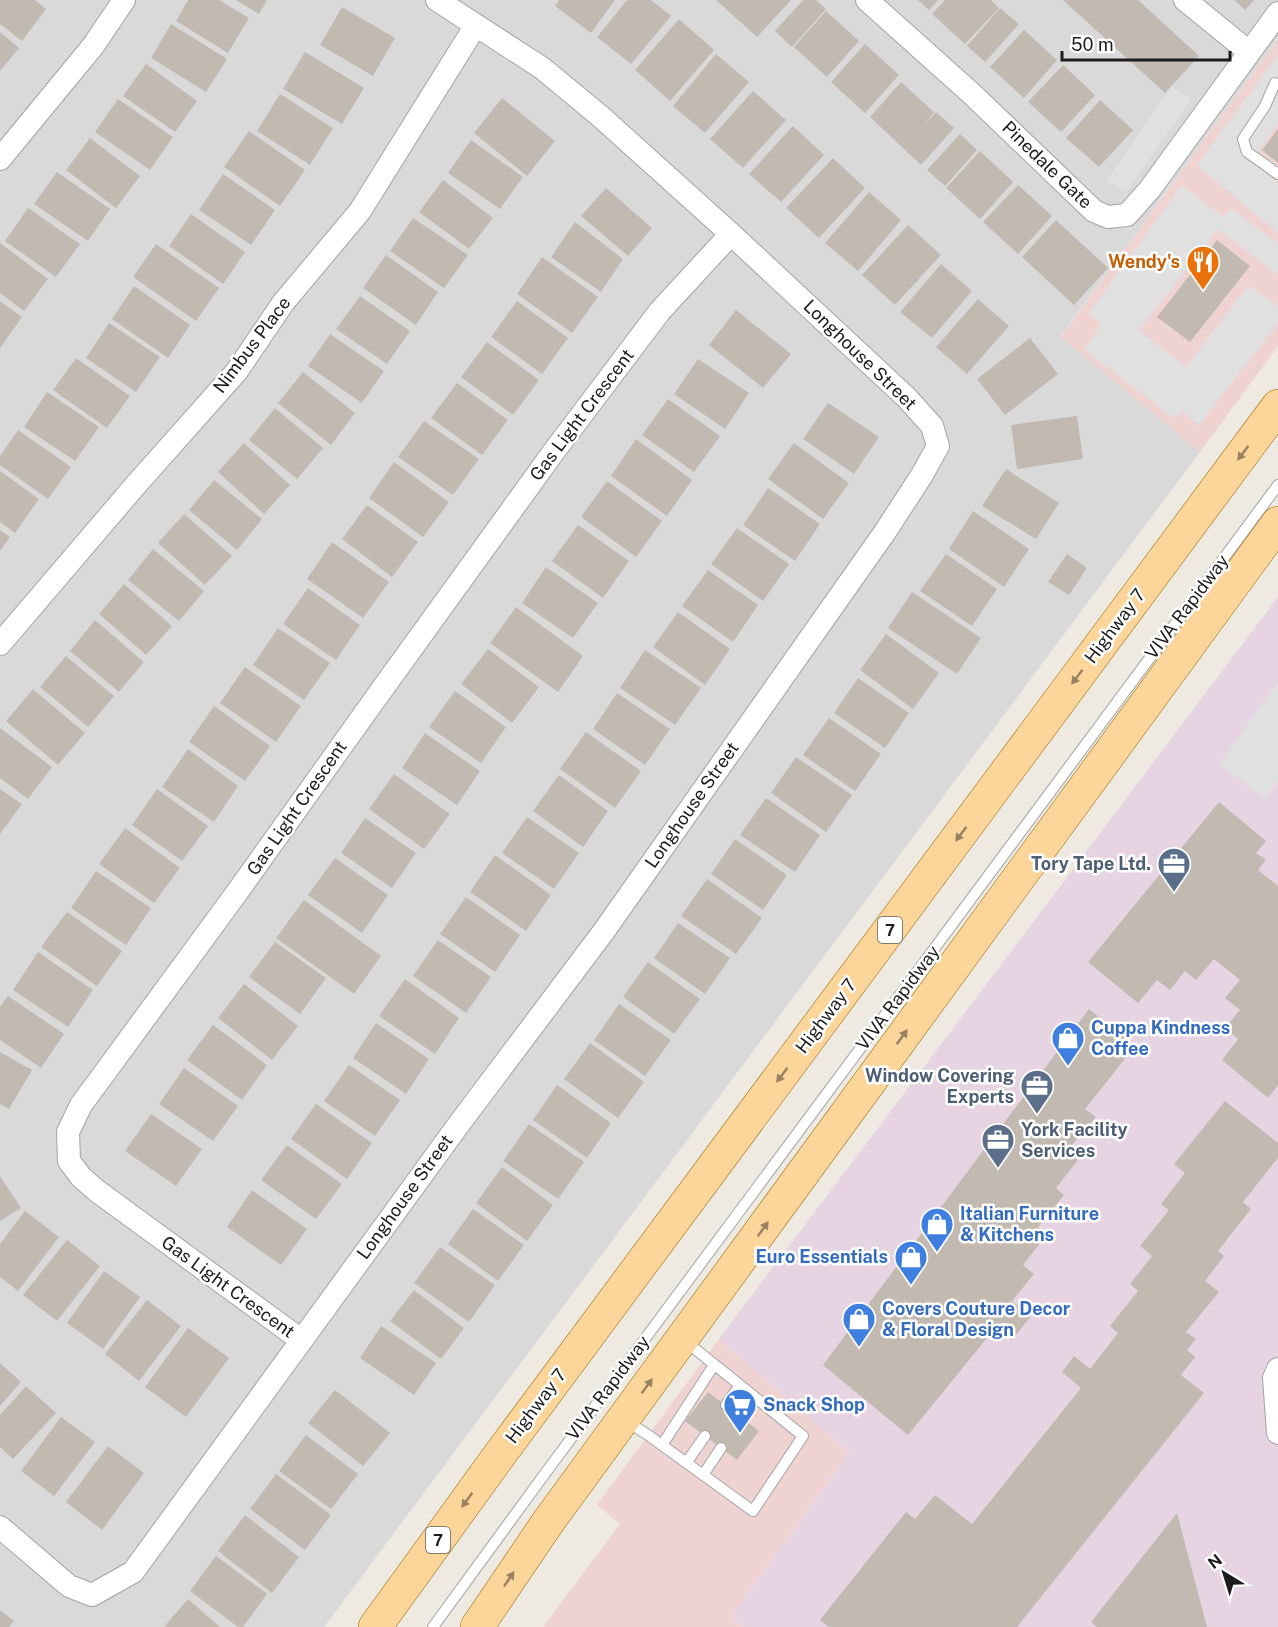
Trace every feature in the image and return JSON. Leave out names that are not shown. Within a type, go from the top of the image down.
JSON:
[{"type":"main road","name":"Highway 7","points":[[375,1627],[501,1453],[1278,406]]},
{"type":"main road","points":[[477,1627],[548,1522],[1278,523]]},
{"type":"street","points":[[0,159],[93,46],[124,0]]},
{"type":"street","name":"Longhouse Street","points":[[0,1527],[69,1586],[92,1594],[133,1572],[459,1124],[610,921],[885,532],[938,446],[932,426],[907,398],[600,116],[542,68],[437,0]]},
{"type":"street","name":"Pinedale Gate","points":[[867,0],[973,95],[1094,211],[1108,217],[1127,215],[1150,189],[1278,13]]},
{"type":"street","points":[[1185,0],[1249,52]]},
{"type":"street","name":"Nimbus Place","points":[[0,644],[134,487],[237,372],[283,303],[360,211],[476,25]]},
{"type":"street","name":"Gas Light Crescent","points":[[301,1340],[81,1177],[69,1161],[68,1132],[81,1105],[233,898],[552,454],[660,311],[731,234]]},
{"type":"street","points":[[1278,1369],[1274,1378],[1278,1433]]},
{"type":"lane","points":[[1275,83],[1265,106],[1243,139],[1247,152],[1278,174]]},
{"type":"lane","name":"VIVA Rapidway","points":[[433,1627],[1278,485]]},
{"type":"lane","points":[[623,1419],[753,1511],[803,1436],[682,1338]]},
{"type":"lane","points":[[662,1445],[714,1365]]},
{"type":"lane","points":[[726,1405],[740,1385]]},
{"type":"lane","points":[[742,1418],[756,1398]]},
{"type":"lane","points":[[686,1462],[705,1436]]},
{"type":"lane","points":[[703,1475],[721,1448]]},
{"type":"shaded area","points":[[0,0],[1278,0],[1278,39],[1061,336],[1200,452],[324,1627],[0,1627]]},
{"type":"shaded area","points":[[1278,39],[1278,346],[1200,452],[1061,337]]},
{"type":"shaded area","points":[[1278,55],[1278,123],[1252,161],[1278,183],[1278,233],[1197,165]]},
{"type":"shaded area","points":[[1172,86],[1191,99],[1126,193],[1107,180]]},
{"type":"shaded area","points":[[1182,185],[1223,217],[1231,208],[1278,244],[1278,275],[1218,229],[1139,330],[1186,367],[1249,285],[1278,307],[1278,323],[1199,425],[1181,411],[1175,419],[1084,349],[1096,334],[1100,321],[1088,314]]},
{"type":"shaded area","points":[[1278,597],[1278,1627],[743,1627],[731,1616],[849,1453],[719,1339]]},
{"type":"shaded area","points":[[1278,681],[1278,781],[1266,798],[1219,765]]},
{"type":"shaded area","points":[[719,1339],[849,1453],[731,1616],[743,1627],[543,1627],[620,1524],[597,1505]]},
{"type":"building","points":[[0,0],[35,0],[46,9],[22,41],[0,24]]},
{"type":"building","points":[[188,0],[219,0],[249,18],[228,53],[176,21]]},
{"type":"building","points":[[236,0],[267,0],[259,14]]},
{"type":"building","points":[[559,0],[615,0],[591,33],[555,6]]},
{"type":"building","points":[[627,0],[651,0],[671,16],[631,64],[597,37]]},
{"type":"building","points":[[716,0],[791,0],[757,37]]},
{"type":"building","points":[[803,0],[816,0],[826,9],[792,47],[775,31]]},
{"type":"building","points":[[918,0],[938,0],[929,10]]},
{"type":"building","points":[[945,0],[991,0],[999,8],[965,44],[932,14]]},
{"type":"building","points":[[1063,0],[1138,0],[1199,56],[1165,93]]},
{"type":"building","points":[[1234,0],[1254,0],[1245,10]]},
{"type":"building","points":[[342,7],[395,38],[373,76],[320,45]]},
{"type":"building","points":[[1000,8],[1019,24],[985,62],[967,46]]},
{"type":"building","points":[[826,11],[859,41],[827,77],[794,47]]},
{"type":"building","points":[[679,19],[714,50],[670,101],[635,70]]},
{"type":"building","points":[[171,24],[227,59],[206,92],[151,58]]},
{"type":"building","points":[[1024,30],[1057,60],[1024,98],[990,67]]},
{"type":"building","points":[[0,32],[19,48],[0,71]]},
{"type":"building","points":[[865,44],[899,75],[865,113],[831,82]]},
{"type":"building","points":[[305,52],[364,88],[342,124],[283,89]]},
{"type":"building","points":[[716,54],[749,82],[705,133],[673,106]]},
{"type":"building","points":[[146,64],[197,101],[175,132],[123,96]]},
{"type":"building","points":[[1063,65],[1095,95],[1061,132],[1028,102]]},
{"type":"building","points":[[901,82],[934,112],[923,126],[936,112],[954,128],[921,165],[870,117]]},
{"type":"building","points":[[753,91],[786,120],[743,168],[710,139]]},
{"type":"building","points":[[280,94],[333,128],[310,165],[257,131]]},
{"type":"building","points":[[502,98],[555,141],[527,176],[474,133]]},
{"type":"building","points":[[118,99],[173,137],[150,170],[95,132]]},
{"type":"building","points":[[1100,100],[1133,130],[1099,167],[1066,138]]},
{"type":"building","points":[[793,126],[824,155],[781,202],[749,174]]},
{"type":"building","points":[[1278,129],[1278,163],[1262,150]]},
{"type":"building","points":[[249,131],[305,170],[280,206],[224,167]]},
{"type":"building","points":[[960,134],[977,150],[945,186],[927,170]]},
{"type":"building","points":[[90,138],[140,176],[116,208],[66,170]]},
{"type":"building","points":[[471,140],[523,177],[500,209],[448,173]]},
{"type":"building","points":[[980,151],[1013,182],[980,219],[946,188]]},
{"type":"building","points":[[833,158],[865,188],[819,238],[786,208]]},
{"type":"building","points":[[57,172],[110,209],[88,241],[34,204]]},
{"type":"building","points":[[223,174],[275,210],[251,245],[199,210]]},
{"type":"building","points":[[443,180],[493,218],[469,249],[419,212]]},
{"type":"building","points":[[1018,185],[1052,216],[1018,254],[983,222]]},
{"type":"building","points":[[606,188],[652,228],[628,256],[581,216]]},
{"type":"building","points":[[869,192],[901,220],[858,271],[825,243]]},
{"type":"building","points":[[28,208],[80,244],[56,277],[5,241]]},
{"type":"building","points":[[191,214],[245,252],[223,284],[169,246]]},
{"type":"building","points":[[413,218],[468,255],[444,288],[390,251]]},
{"type":"building","points":[[1056,220],[1108,268],[1074,305],[1022,257]]},
{"type":"building","points":[[575,222],[623,259],[601,292],[551,257]]},
{"type":"building","points":[[908,225],[941,255],[895,305],[862,275]]},
{"type":"building","name":"Wendy's","points":[[1217,240],[1250,266],[1190,342],[1157,317]]},
{"type":"building","points":[[0,243],[48,279],[24,311],[0,293]]},
{"type":"building","points":[[156,244],[219,288],[196,321],[133,277]]},
{"type":"building","points":[[386,255],[438,292],[416,325],[363,288]]},
{"type":"building","points":[[542,257],[598,297],[572,333],[517,294]]},
{"type":"building","points":[[941,264],[972,291],[932,338],[900,312]]},
{"type":"building","points":[[134,286],[190,325],[168,358],[112,319]]},
{"type":"building","points":[[360,296],[410,331],[387,364],[336,329]]},
{"type":"building","points":[[978,299],[1009,326],[967,374],[936,347]]},
{"type":"building","points":[[0,301],[22,317],[0,348]]},
{"type":"building","points":[[517,301],[568,338],[542,374],[491,337]]},
{"type":"building","points":[[736,310],[791,354],[763,388],[709,345]]},
{"type":"building","points":[[109,323],[160,357],[136,392],[86,358]]},
{"type":"building","points":[[330,334],[384,371],[362,403],[308,366]]},
{"type":"building","points":[[1030,338],[1058,374],[1005,415],[977,379]]},
{"type":"building","points":[[487,342],[539,380],[513,415],[461,377]]},
{"type":"building","points":[[76,358],[130,396],[107,428],[53,390]]},
{"type":"building","points":[[698,359],[749,393],[725,429],[674,394]]},
{"type":"building","points":[[303,372],[355,413],[331,445],[278,403]]},
{"type":"building","points":[[457,383],[508,420],[482,455],[431,418]]},
{"type":"building","points":[[47,392],[99,427],[75,461],[24,427]]},
{"type":"building","points":[[668,399],[720,436],[694,472],[642,435]]},
{"type":"building","points":[[828,403],[879,437],[854,474],[803,439]]},
{"type":"building","points":[[275,408],[323,448],[297,479],[249,440]]},
{"type":"building","points":[[1077,416],[1083,459],[1017,469],[1011,425]]},
{"type":"building","points":[[424,421],[479,459],[453,495],[398,457]]},
{"type":"building","points":[[18,430],[71,467],[48,499],[0,465],[0,456]]},
{"type":"building","points":[[636,439],[692,480],[667,516],[611,476]]},
{"type":"building","points":[[244,443],[290,485],[264,514],[218,472]]},
{"type":"building","points":[[794,443],[849,483],[823,519],[768,479]]},
{"type":"building","points":[[394,462],[449,502],[423,537],[369,498]]},
{"type":"building","points":[[1006,469],[1059,503],[1036,539],[982,506]]},
{"type":"building","points":[[0,471],[39,499],[15,533],[0,522]]},
{"type":"building","points":[[214,480],[262,519],[237,550],[189,510]]},
{"type":"building","points":[[607,481],[662,521],[636,557],[581,517]]},
{"type":"building","points":[[768,488],[820,524],[795,561],[743,525]]},
{"type":"building","points":[[367,505],[418,542],[392,577],[342,539]]},
{"type":"building","points":[[973,511],[1029,549],[1004,587],[949,549]]},
{"type":"building","points":[[184,514],[232,556],[205,585],[158,543]]},
{"type":"building","points":[[578,525],[629,561],[603,598],[552,561]]},
{"type":"building","points":[[737,528],[789,564],[763,601],[711,564]]},
{"type":"building","points":[[0,530],[10,537],[0,551]]},
{"type":"building","points":[[332,542],[389,582],[363,618],[307,579]]},
{"type":"building","points":[[153,549],[204,591],[179,621],[128,580]]},
{"type":"building","points":[[946,554],[997,589],[972,626],[920,591]]},
{"type":"building","points":[[1067,554],[1087,568],[1069,595],[1048,582]]},
{"type":"building","points":[[546,567],[598,603],[573,638],[522,603]]},
{"type":"building","points":[[708,570],[758,605],[733,642],[682,606]]},
{"type":"building","points":[[124,584],[172,626],[146,655],[99,614]]},
{"type":"building","points":[[308,588],[360,625],[336,660],[283,624]]},
{"type":"building","points":[[912,592],[981,638],[957,674],[888,628]]},
{"type":"building","points":[[516,607],[583,656],[558,692],[490,643]]},
{"type":"building","points":[[678,612],[730,649],[705,685],[653,647]]},
{"type":"building","points":[[95,620],[144,662],[119,692],[70,651]]},
{"type":"building","points":[[278,628],[330,663],[304,700],[253,665]]},
{"type":"building","points":[[886,634],[939,673],[913,709],[860,670]]},
{"type":"building","points":[[488,649],[539,687],[512,723],[461,684]]},
{"type":"building","points":[[645,650],[701,688],[675,725],[620,688]]},
{"type":"building","points":[[66,656],[114,696],[88,727],[40,687]]},
{"type":"building","points":[[245,667],[301,706],[276,742],[220,703]]},
{"type":"building","points":[[858,678],[909,713],[885,748],[834,713]]},
{"type":"building","points":[[33,689],[85,733],[58,765],[6,721]]},
{"type":"building","points":[[455,691],[506,727],[481,763],[429,727]]},
{"type":"building","points":[[617,693],[670,729],[645,765],[593,729]]},
{"type":"building","points":[[214,706],[270,746],[245,781],[189,742]]},
{"type":"building","points":[[829,718],[881,754],[855,791],[803,755]]},
{"type":"building","points":[[0,728],[52,767],[28,799],[0,778]]},
{"type":"building","points":[[586,732],[641,771],[615,808],[560,769]]},
{"type":"building","points":[[425,733],[480,771],[457,805],[402,768]]},
{"type":"building","points":[[188,749],[238,786],[214,822],[162,787]]},
{"type":"building","points":[[796,757],[852,795],[826,832],[771,793]]},
{"type":"building","points":[[394,774],[450,814],[424,849],[369,809]]},
{"type":"building","points":[[559,775],[608,811],[583,847],[533,811]]},
{"type":"building","points":[[0,789],[22,804],[0,834]]},
{"type":"building","points":[[157,789],[208,826],[182,861],[132,825]]},
{"type":"building","points":[[766,798],[820,835],[795,872],[740,835]]},
{"type":"building","points":[[1219,802],[1266,841],[1256,853],[1266,860],[1258,870],[1278,886],[1278,1085],[1268,1098],[1222,1060],[1238,1039],[1225,1028],[1240,1010],[1225,998],[1240,980],[1214,959],[1196,980],[1185,971],[1170,990],[1157,980],[1138,1003],[1088,962]]},
{"type":"building","points":[[527,817],[579,853],[554,889],[502,853]]},
{"type":"building","points":[[365,818],[416,853],[392,888],[341,853]]},
{"type":"building","points":[[125,828],[180,868],[154,903],[99,864]]},
{"type":"building","points":[[735,839],[787,875],[763,910],[711,874]]},
{"type":"building","points":[[495,855],[551,895],[526,931],[470,892]]},
{"type":"building","points":[[335,858],[388,895],[362,933],[308,895]]},
{"type":"building","points":[[96,871],[151,908],[126,945],[71,908]]},
{"type":"building","points":[[707,879],[762,918],[736,954],[681,916]]},
{"type":"building","points":[[466,897],[520,935],[495,972],[440,934]]},
{"type":"building","points":[[304,900],[381,956],[354,994],[276,938]]},
{"type":"building","points":[[67,912],[122,951],[97,986],[41,947]]},
{"type":"building","points":[[678,923],[730,958],[705,994],[654,958]]},
{"type":"building","points":[[438,940],[491,977],[466,1013],[413,976]]},
{"type":"building","points":[[275,942],[326,978],[300,1014],[249,977]]},
{"type":"building","points":[[38,952],[93,990],[68,1027],[13,990]]},
{"type":"building","points":[[648,962],[700,999],[674,1034],[623,997]]},
{"type":"building","points":[[405,979],[459,1018],[435,1054],[379,1016]]},
{"type":"building","points":[[244,984],[298,1026],[272,1060],[218,1018]]},
{"type":"building","points":[[8,996],[64,1034],[41,1068],[0,1040],[0,1007]]},
{"type":"building","points":[[619,1004],[671,1040],[645,1076],[594,1040]]},
{"type":"building","points":[[1089,1009],[1135,1046],[1085,1109],[1096,1117],[1067,1151],[1078,1160],[1056,1188],[1064,1195],[1038,1227],[1047,1234],[1023,1265],[1034,1274],[1012,1301],[1031,1316],[1012,1340],[996,1327],[908,1435],[823,1365]]},
{"type":"building","points":[[376,1023],[429,1059],[406,1094],[353,1058]]},
{"type":"building","points":[[213,1025],[267,1065],[242,1100],[187,1060]]},
{"type":"building","points":[[590,1043],[644,1082],[618,1118],[564,1079]]},
{"type":"building","points":[[0,1052],[32,1070],[9,1109],[0,1104]]},
{"type":"building","points":[[349,1065],[400,1100],[375,1136],[324,1101]]},
{"type":"building","points":[[184,1068],[238,1106],[213,1141],[159,1104]]},
{"type":"building","points":[[557,1085],[611,1123],[587,1158],[533,1120]]},
{"type":"building","points":[[1225,1101],[1278,1143],[1278,1158],[1243,1202],[1251,1209],[1218,1251],[1224,1256],[1205,1281],[1219,1292],[1186,1332],[1196,1339],[1187,1350],[1195,1357],[1181,1375],[1204,1393],[1017,1627],[829,1627],[820,1620],[906,1512],[915,1519],[935,1495],[972,1524],[1081,1388],[1062,1372],[1074,1356],[1090,1369],[1118,1333],[1110,1326],[1138,1291],[1130,1284],[1152,1256],[1140,1246],[1169,1210],[1161,1204],[1185,1173],[1174,1164]]},
{"type":"building","points":[[316,1104],[372,1143],[347,1179],[291,1139]]},
{"type":"building","points":[[151,1114],[202,1149],[176,1186],[125,1151]]},
{"type":"building","points":[[529,1124],[584,1162],[558,1199],[503,1161]]},
{"type":"building","points":[[287,1145],[342,1184],[316,1219],[261,1180]]},
{"type":"building","points":[[502,1167],[553,1205],[527,1241],[476,1203]]},
{"type":"building","points":[[0,1176],[21,1208],[0,1221]]},
{"type":"building","points":[[252,1190],[307,1229],[281,1265],[227,1227]]},
{"type":"building","points":[[473,1209],[524,1245],[498,1281],[448,1244]]},
{"type":"building","points":[[25,1211],[59,1237],[18,1291],[0,1277],[0,1244]]},
{"type":"building","points":[[67,1240],[100,1266],[57,1321],[23,1295]]},
{"type":"building","points":[[440,1247],[495,1285],[469,1322],[414,1283]]},
{"type":"building","points":[[104,1271],[140,1297],[103,1349],[67,1323]]},
{"type":"building","points":[[414,1290],[464,1328],[441,1359],[390,1321]]},
{"type":"building","points":[[147,1300],[181,1326],[139,1381],[105,1354]]},
{"type":"building","points":[[381,1326],[436,1363],[414,1395],[360,1358]]},
{"type":"building","points":[[188,1328],[229,1358],[186,1417],[145,1387]]},
{"type":"building","points":[[0,1363],[21,1382],[0,1406]]},
{"type":"building","points":[[26,1386],[56,1413],[13,1459],[0,1447],[0,1415]]},
{"type":"building","points":[[335,1390],[390,1433],[363,1466],[308,1423]]},
{"type":"building","points":[[708,1392],[759,1431],[737,1460],[685,1421]]},
{"type":"building","points":[[61,1417],[95,1442],[54,1496],[21,1471]]},
{"type":"building","points":[[306,1435],[358,1474],[331,1509],[279,1471]]},
{"type":"building","points":[[108,1446],[144,1473],[102,1530],[66,1502]]},
{"type":"building","points":[[276,1474],[331,1515],[305,1550],[250,1509]]},
{"type":"building","points":[[1177,1513],[1207,1627],[1097,1627],[1091,1622]]},
{"type":"building","points":[[245,1515],[299,1557],[272,1593],[218,1551]]},
{"type":"building","points":[[216,1556],[267,1594],[243,1627],[238,1627],[190,1591]]},
{"type":"building","points":[[188,1599],[220,1627],[164,1627]]},
{"type":"building","points":[[0,1610],[14,1621],[9,1627],[0,1627]]},
{"type":"place","name":"Wendy's","points":[[1203,291]]},
{"type":"place","name":"Tory Tape Ltd.","points":[[1174,893]]},
{"type":"place","name":"Cuppa Kindness Coffee","points":[[1068,1067]]},
{"type":"place","name":"Window Covering Experts","points":[[1037,1115]]},
{"type":"place","name":"York Facility Services","points":[[998,1169]]},
{"type":"place","name":"Italian Furniture & Kitchens","points":[[937,1253]]},
{"type":"place","name":"Euro Essentials","points":[[911,1286]]},
{"type":"place","name":"Covers Couture Decor & Floral Design","points":[[859,1348]]},
{"type":"place","name":"Snack Shop","points":[[740,1434]]}]
